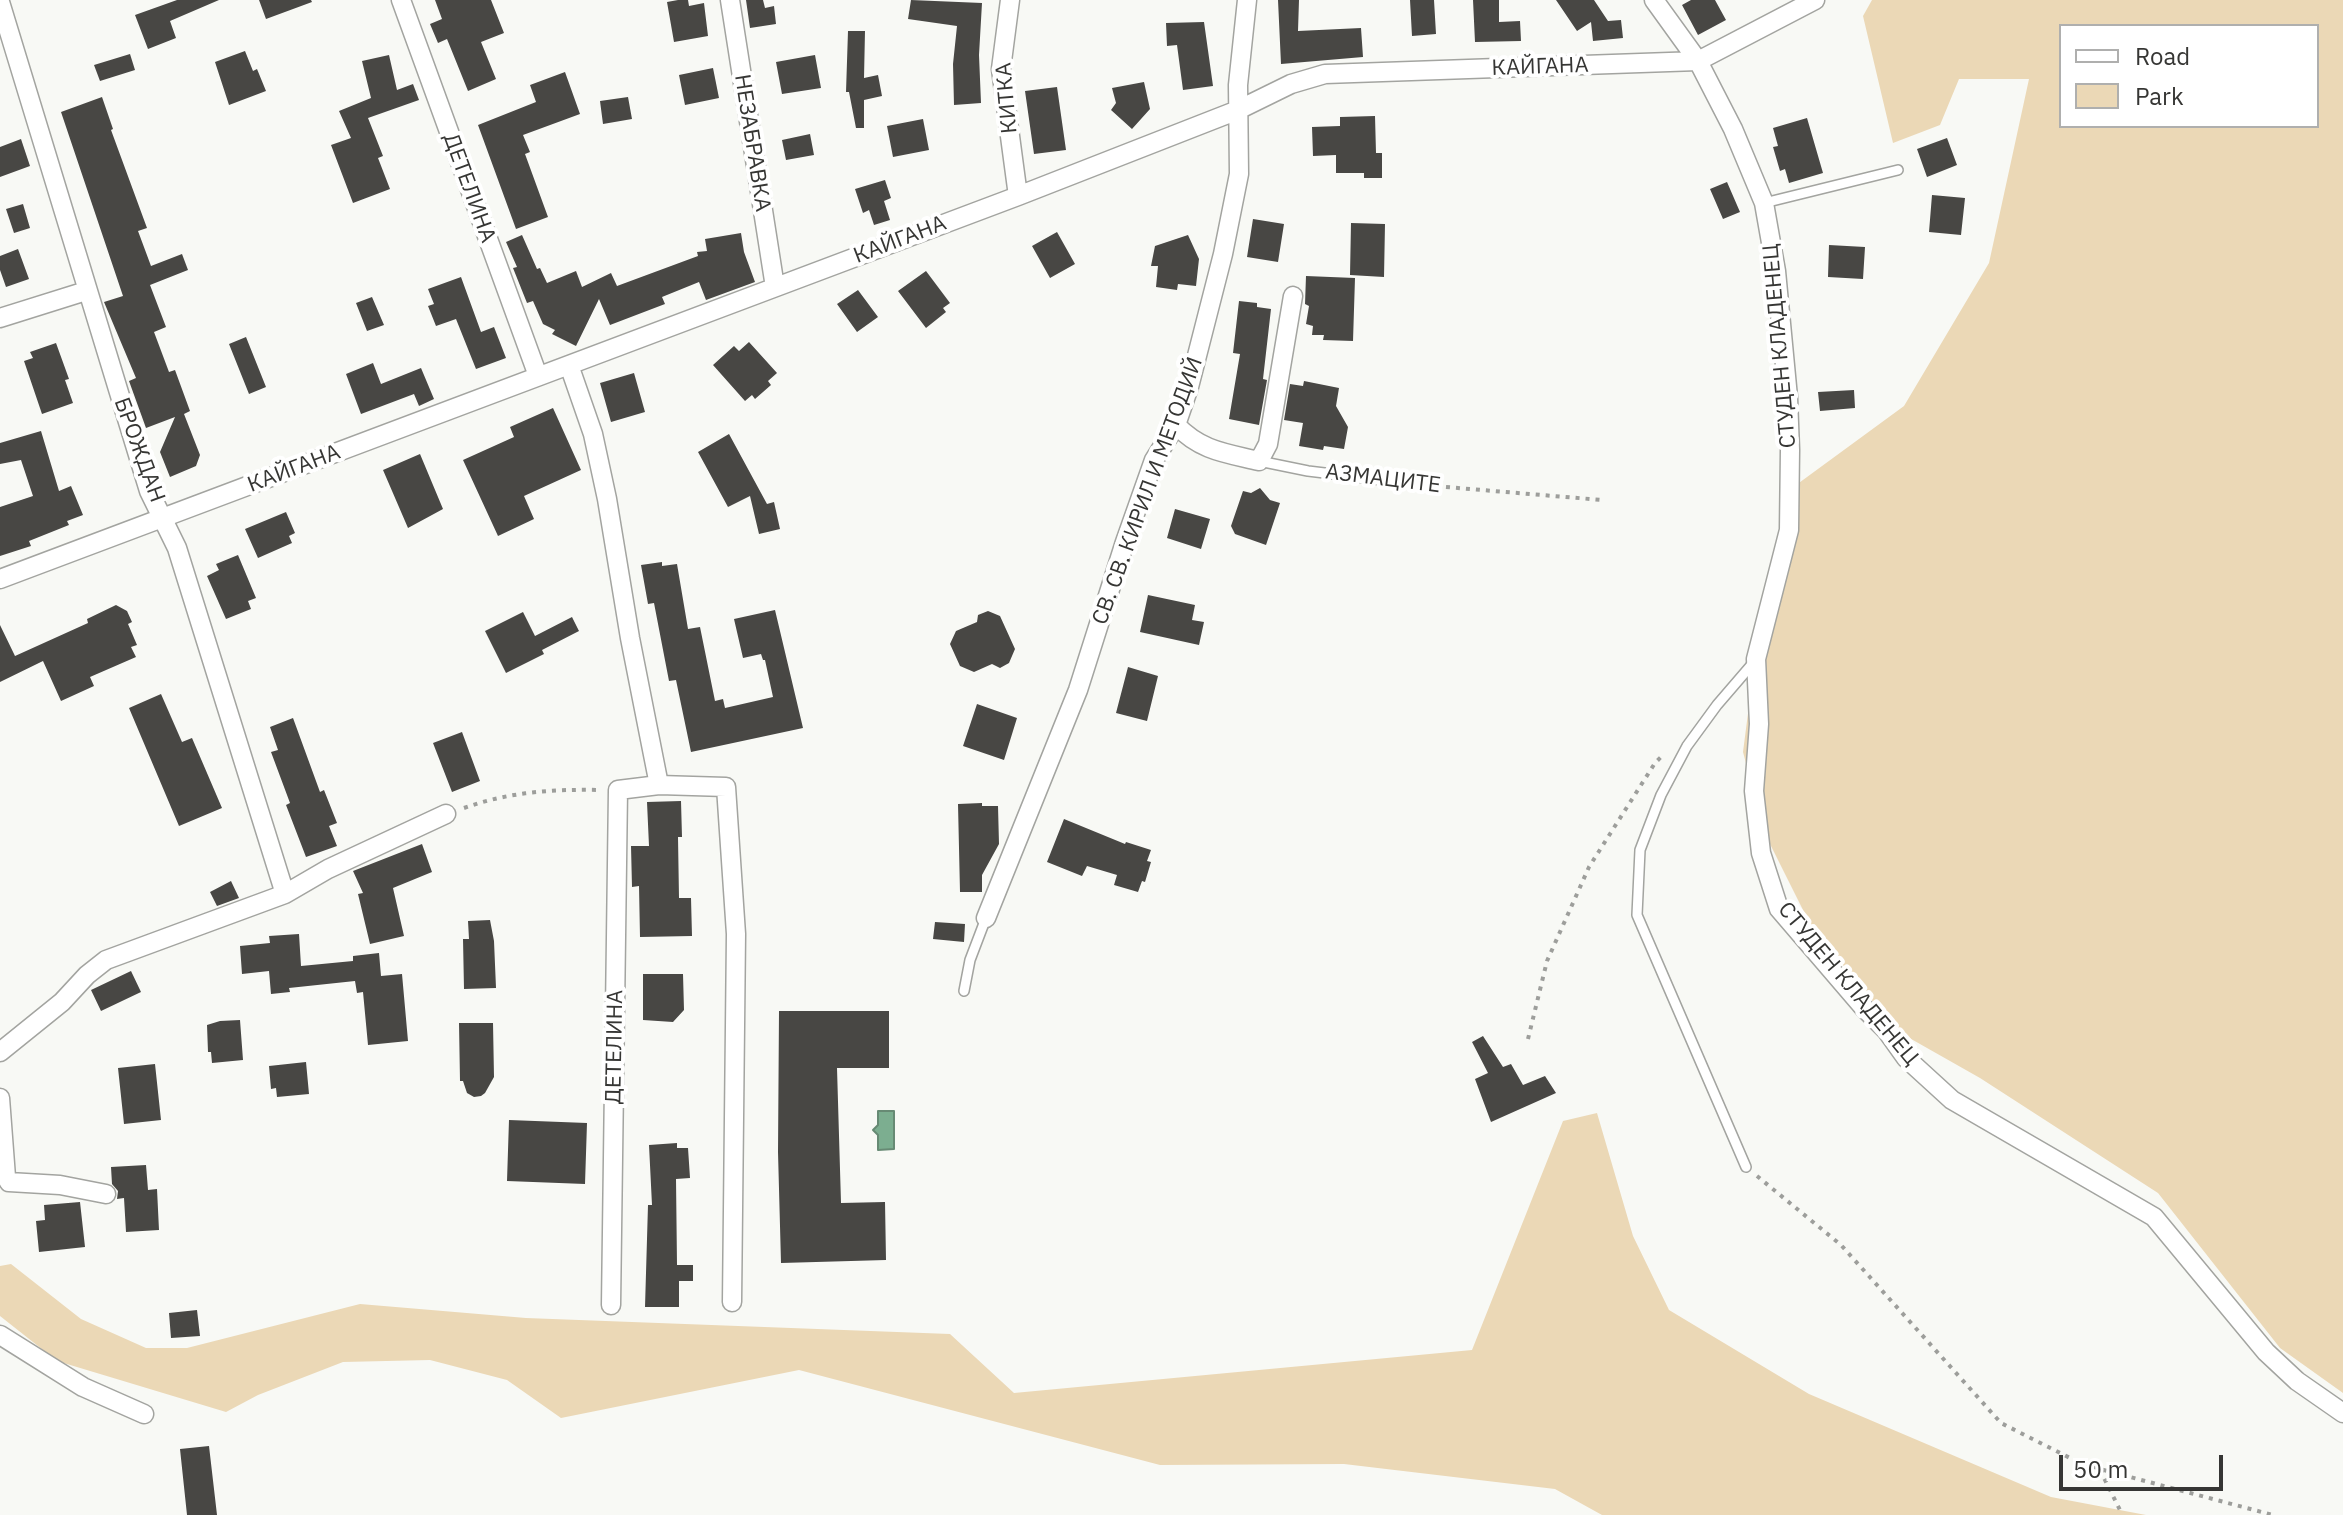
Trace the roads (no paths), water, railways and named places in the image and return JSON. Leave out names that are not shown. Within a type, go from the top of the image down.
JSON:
[{"type":"street","name":"ДЕТЕЛИНА","points":[[401,0],[538,376]]},
{"type":"street","name":"НЕЗАБРАВКА","points":[[730,0],[775,287]]},
{"type":"street","name":"КИТКА","points":[[1010,0],[1001,69],[1018,196]]},
{"type":"street","name":"СВ. СВ. КИРИЛ И МЕТОДИЙ","points":[[986,918],[1078,690],[1154,460],[1176,425],[1189,387],[1226,241],[1239,174],[1238,110],[1247,0]]},
{"type":"street","name":"СТУДЕН КЛАДЕНЕЦ","points":[[1654,0],[1698,61],[1733,129],[1764,203],[1770,227],[1785,344],[1790,450],[1789,530],[1756,659],[1759,724],[1754,791],[1761,853],[1779,909],[1886,1030],[1906,1058],[1952,1100],[2154,1217],[2266,1352],[2297,1381],[2343,1413]]},
{"type":"street","name":"КАЙГАНА","points":[[0,579],[1018,196],[1238,110],[1291,84],[1325,74],[1698,61],[1782,8],[1815,0]]},
{"type":"street","name":"БРОЖДАН","points":[[0,2],[149,491],[177,548],[285,894]]},
{"type":"street","points":[[0,318],[86,291]]},
{"type":"street","points":[[1259,461],[1268,444],[1293,296]]},
{"type":"street","points":[[569,365],[593,434],[607,499],[659,785],[726,787],[736,934],[732,1302]]},
{"type":"street","name":"АЗМАЦИТЕ","points":[[1176,425],[1190,440],[1203,447],[1259,461]]},
{"type":"street","name":"ДЕТЕЛИНА","points":[[611,1305],[618,790],[659,785]]},
{"type":"street","points":[[0,1052],[62,1002],[106,960],[285,894],[328,869],[446,814]]},
{"type":"street","points":[[0,1098],[6,1177],[9,1182],[60,1185],[106,1194]]},
{"type":"street","points":[[0,1335],[83,1387],[144,1414]]},
{"type":"lane","points":[[1764,203],[1898,170]]},
{"type":"lane","name":"АЗМАЦИТЕ","points":[[1259,461],[1308,471],[1432,486]]},
{"type":"lane","points":[[1746,1167],[1637,915],[1640,850],[1661,795],[1687,746],[1756,659]]},
{"type":"lane","points":[[964,991],[970,960],[986,918]]}]
